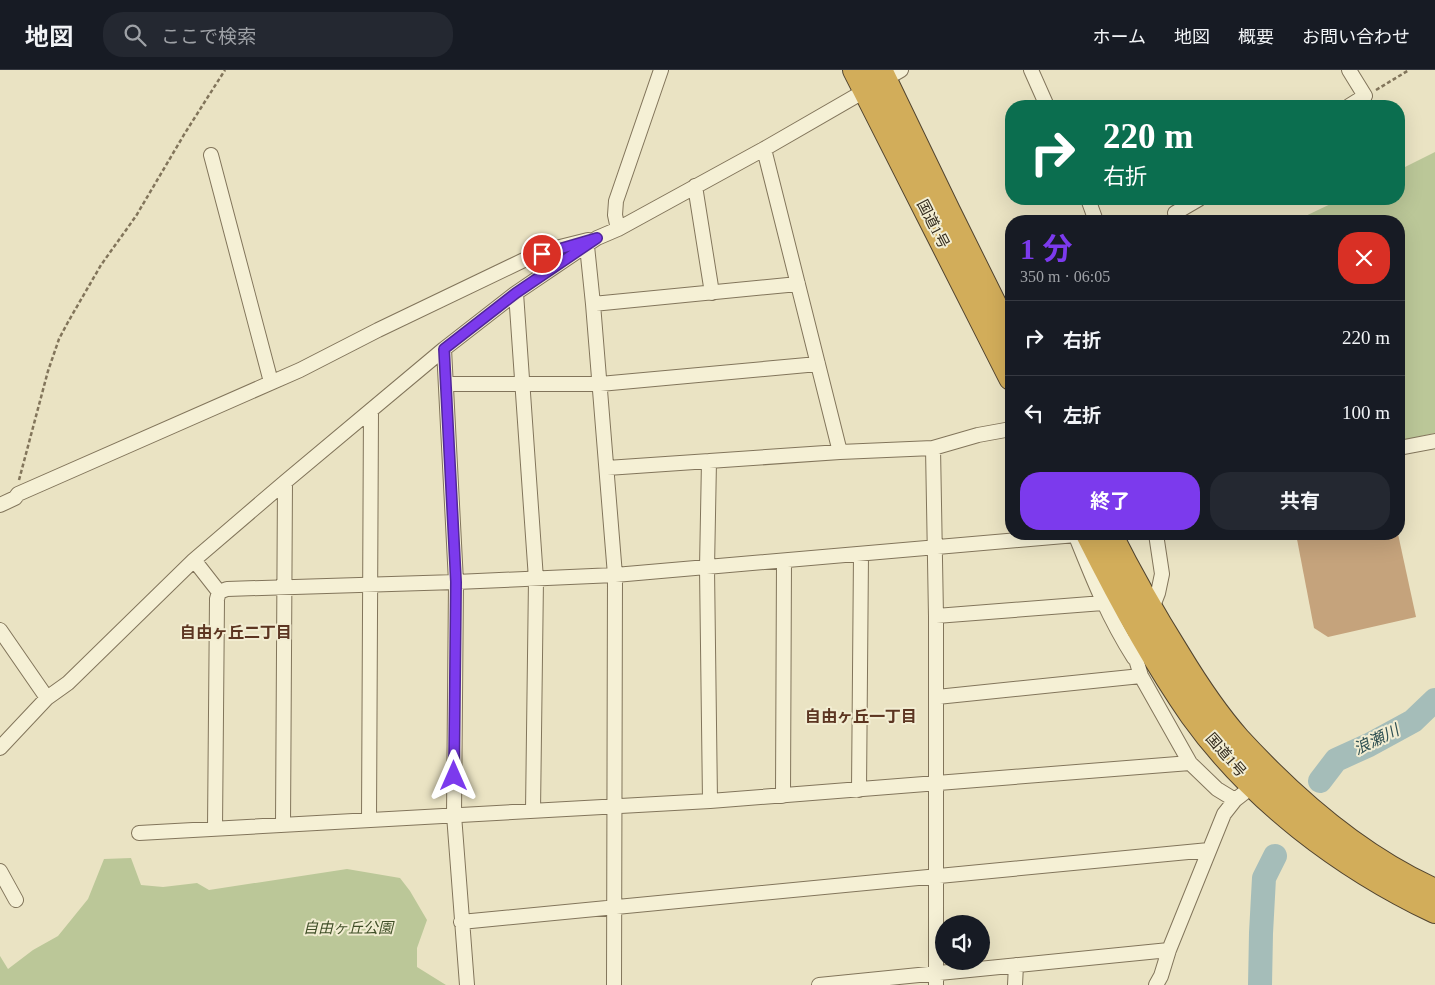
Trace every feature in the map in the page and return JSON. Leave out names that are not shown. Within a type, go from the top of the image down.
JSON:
[{"type":"highway","name":"国道1号","points":[[855,70],[883,78],[1005,326]]},
{"type":"highway","name":"国道1号","points":[[883,78],[1005,364]]},
{"type":"highway","name":"国道1号","points":[[1084,540],[1144,620]]},
{"type":"highway","name":"国道1号","points":[[1112,540],[1144,620],[1192,715],[1253,786],[1276,807],[1353,865],[1435,911]]},
{"type":"highway","name":"国道1号","points":[[1253,786],[1296,797],[1336,831],[1379,861],[1435,891]]},
{"type":"street","points":[[618,229],[615,215],[616,201],[661,70]]},
{"type":"street","points":[[1031,70],[1044,100]]},
{"type":"street","points":[[1349,70],[1365,96],[1359,100]]},
{"type":"street","points":[[0,748],[47,698],[68,683],[194,560],[444,349],[516,293],[592,242],[764,149],[883,78]]},
{"type":"street","points":[[764,149],[840,452]]},
{"type":"street","points":[[211,155],[271,382]]},
{"type":"street","points":[[695,186],[712,293]]},
{"type":"street","points":[[1175,213],[1188,205]]},
{"type":"street","points":[[0,505],[15,498],[18,494],[300,370],[378,330],[524,260],[560,247],[592,242]]},
{"type":"street","points":[[592,242],[593,304],[615,575],[614,985]]},
{"type":"street","points":[[593,304],[798,284]]},
{"type":"street","points":[[516,293],[536,579],[533,810]]},
{"type":"street","points":[[444,349],[456,582],[454,815],[467,985]]},
{"type":"street","points":[[446,384],[600,384],[818,364]]},
{"type":"street","points":[[369,820],[371,410]]},
{"type":"street","points":[[607,468],[840,452],[933,448],[978,435],[1005,430]]},
{"type":"street","points":[[1405,447],[1435,441]]},
{"type":"street","points":[[933,448],[937,697],[936,979]]},
{"type":"street","points":[[709,461],[707,568],[710,801]]},
{"type":"street","points":[[283,825],[285,482]]},
{"type":"street","points":[[219,592],[226,589],[615,575],[1018,540]]},
{"type":"street","points":[[1082,540],[1103,604],[1116,630],[1136,661]]},
{"type":"street","points":[[1157,540],[1162,574],[1158,593],[1144,620],[1133,649],[1141,676],[1190,763],[1217,789],[1253,786]]},
{"type":"street","points":[[859,790],[861,554]]},
{"type":"street","points":[[194,560],[219,592],[215,828]]},
{"type":"street","points":[[783,796],[784,561]]},
{"type":"street","points":[[936,616],[1103,604]]},
{"type":"street","points":[[0,630],[47,698]]},
{"type":"street","points":[[937,697],[1141,676]]},
{"type":"street","points":[[139,833],[710,801],[1190,763]]},
{"type":"street","points":[[1156,985],[1224,814],[1253,786]]},
{"type":"street","points":[[461,922],[1209,850]]},
{"type":"street","points":[[0,871],[16,900]]},
{"type":"street","points":[[818,985],[936,979],[1016,965],[1169,950]]},
{"type":"street","points":[[1015,985],[1016,965]]},
{"type":"path","points":[[18,494],[18,483],[48,371],[68,322],[101,265],[136,216],[225,70]]},
{"type":"path","points":[[1365,96],[1409,70]]},
{"type":"green space","points":[[1435,152],[1435,433],[1405,440],[1405,215],[1308,215],[1328,205],[1405,205],[1405,167]]},
{"type":"green space","name":"自由ヶ丘公園","points":[[131,858],[141,885],[163,887],[197,883],[209,890],[347,869],[400,878],[427,920],[417,948],[417,967],[446,985],[0,985],[0,956],[8,969],[33,950],[58,936],[88,899],[104,859]]},
{"type":"building","points":[[1297,540],[1399,540],[1416,617],[1328,637],[1314,628]]},
{"type":"waterway","name":"浪瀬川","points":[[1320,781],[1336,760],[1369,745],[1413,721],[1435,700]]},
{"type":"waterway","name":"浪瀬川","points":[[1260,985],[1264,878],[1275,856]]},
{"type":"district","name":"自由ヶ丘二丁目","points":[[236,632]]},
{"type":"district","name":"自由ヶ丘一丁目","points":[[861,716]]},
{"type":"route","points":[[454,776],[456,582],[444,349],[516,293],[597,238],[560,247],[542,254]]}]
